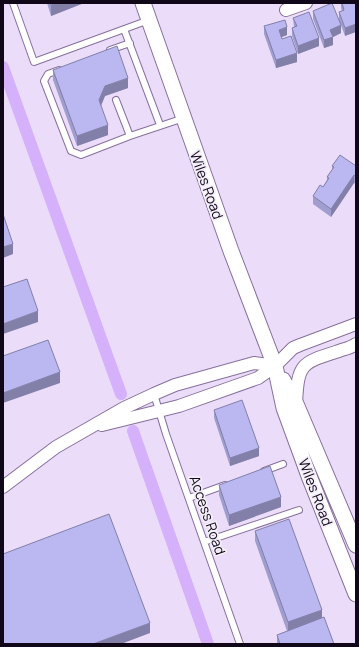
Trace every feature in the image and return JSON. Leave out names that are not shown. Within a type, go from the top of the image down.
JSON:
[{"type":"street","name":"Wiles Road","points":[[143,3],[231,251],[275,366],[296,404],[356,545]]},
{"type":"street","points":[[286,10],[306,3]]},
{"type":"street","points":[[87,428],[179,406],[258,378],[275,366],[293,348],[356,324]]},
{"type":"street","points":[[296,404],[299,376],[304,366],[315,358],[355,345]]},
{"type":"street","points":[[3,487],[56,447],[87,428],[154,394],[175,385],[254,363],[275,366]]},
{"type":"street","name":"Wiles Road","points":[[275,366],[284,408],[309,476],[356,594]]},
{"type":"lane","points":[[13,3],[34,62],[149,20]]},
{"type":"lane","points":[[124,29],[160,125]]},
{"type":"lane","points":[[106,52],[130,43]]},
{"type":"lane","points":[[65,67],[48,74],[44,81],[71,151],[81,155],[160,125],[184,118]]},
{"type":"lane","points":[[116,100],[130,136]]},
{"type":"lane","name":"Access Road","points":[[154,394],[166,434],[240,644]]},
{"type":"lane","points":[[254,474],[283,464]]},
{"type":"lane","points":[[189,498],[232,482]]},
{"type":"lane","points":[[204,542],[299,510]]},
{"type":"building","points":[[332,3],[341,25],[330,30],[333,37],[324,40],[313,11]]},
{"type":"building","points":[[342,3],[356,3],[356,24],[345,28],[339,12],[344,10]]},
{"type":"building","points":[[309,12],[319,38],[298,46],[292,28],[297,26],[293,18]]},
{"type":"building","points":[[285,20],[287,27],[279,30],[282,39],[291,36],[297,53],[276,60],[264,26]]},
{"type":"building","points":[[117,46],[128,78],[105,86],[99,100],[108,125],[77,136],[53,70]]},
{"type":"building","points":[[340,155],[356,166],[356,176],[354,175],[331,209],[313,196],[320,185],[323,187],[329,178],[327,177],[334,167],[332,166]]},
{"type":"building","points":[[3,214],[13,244],[3,247]]},
{"type":"building","points":[[27,279],[38,311],[3,324],[3,287]]},
{"type":"building","points":[[48,340],[60,372],[3,393],[3,356]]},
{"type":"building","points":[[242,400],[259,448],[230,458],[214,410]]},
{"type":"building","points":[[270,466],[281,497],[229,515],[219,485]]},
{"type":"building","points":[[109,514],[150,623],[93,644],[3,644],[3,554]]},
{"type":"building","points":[[289,519],[322,610],[288,622],[255,531]]},
{"type":"building","points":[[324,617],[334,644],[280,644],[277,635]]},
{"type":"waterway","points":[[3,67],[121,394]]},
{"type":"waterway","points":[[133,431],[208,644]]}]
